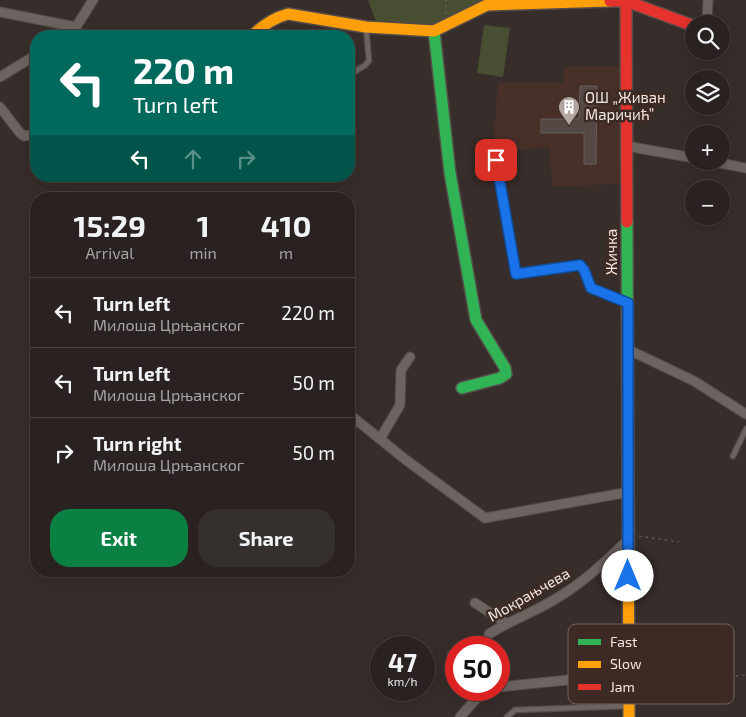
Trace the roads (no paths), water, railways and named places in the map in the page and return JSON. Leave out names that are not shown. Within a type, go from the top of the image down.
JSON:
[{"type":"street","points":[[73,30],[93,0]]},
{"type":"street","points":[[707,15],[708,0]]},
{"type":"street","points":[[258,30],[276,17],[288,14],[366,27],[434,31],[487,5],[507,3],[626,1],[685,23]]},
{"type":"street","name":"Жичка","points":[[626,1],[628,624]]},
{"type":"street","points":[[0,12],[76,27]]},
{"type":"street","points":[[434,31],[450,173],[476,320],[506,368],[506,374],[500,378],[462,388]]},
{"type":"street","points":[[0,77],[30,59]]},
{"type":"street","points":[[0,107],[20,133],[24,136],[30,135]]},
{"type":"street","points":[[626,146],[685,156]]},
{"type":"street","points":[[496,160],[516,274],[580,265],[591,288],[628,303]]},
{"type":"street","points":[[730,165],[746,168]]},
{"type":"street","points":[[627,349],[694,381],[746,414]]},
{"type":"street","points":[[380,439],[400,405],[401,370],[410,357]]},
{"type":"street","points":[[355,419],[475,513],[485,518],[629,492]]},
{"type":"street","name":"Мокрањчева","points":[[490,634],[506,623],[529,614],[560,597],[601,566],[628,537]]},
{"type":"street","points":[[475,603],[506,623]]},
{"type":"street","points":[[510,686],[568,680]]},
{"type":"street","points":[[460,717],[474,701]]},
{"type":"lane","points":[[355,71],[369,61],[366,27]]},
{"type":"lane","points":[[733,456],[746,428]]},
{"type":"lane","points":[[506,717],[515,710],[629,711]]},
{"type":"place","name":"ОШ „Живан Маричић”","points":[[569,126]]}]
